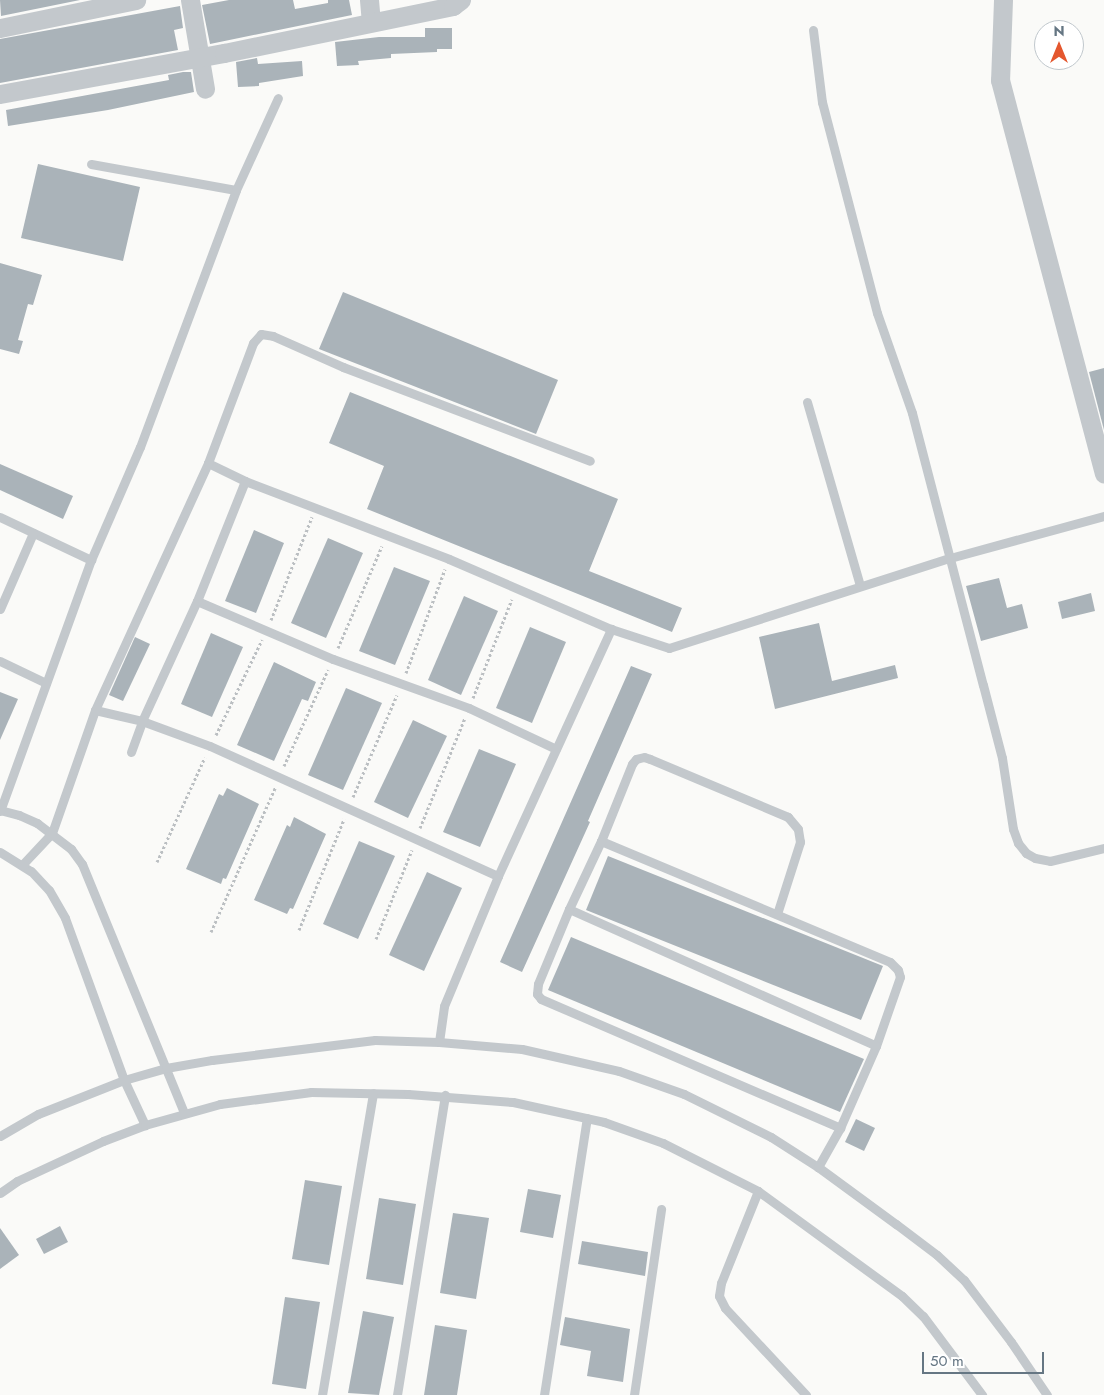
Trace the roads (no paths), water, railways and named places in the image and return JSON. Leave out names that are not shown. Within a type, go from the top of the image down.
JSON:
[{"type":"street","points":[[0,28],[136,0]]},
{"type":"street","points":[[190,0],[205,89]]},
{"type":"street","points":[[369,0],[371,22]]},
{"type":"street","points":[[0,94],[200,57],[453,6],[462,0]]},
{"type":"street","points":[[1003,0],[1000,80],[1104,474]]},
{"type":"lane","points":[[813,30],[822,102],[877,314],[912,413],[1002,758],[1013,829],[1018,843],[1026,853],[1035,858],[1050,861],[1104,848]]},
{"type":"lane","points":[[184,1113],[82,864],[71,849],[37,823],[19,814],[0,811],[92,560],[140,447],[236,190],[278,98]]},
{"type":"lane","points":[[91,164],[236,190]]},
{"type":"lane","points":[[22,865],[52,833],[95,710],[208,463],[253,343],[261,334],[267,334],[343,367],[590,461]]},
{"type":"lane","points":[[807,402],[860,586]]},
{"type":"lane","points":[[208,463],[245,481],[387,534],[517,587],[611,629],[669,648],[950,558],[1104,516]]},
{"type":"lane","points":[[131,752],[142,722],[197,601],[245,481]]},
{"type":"lane","points":[[0,517],[92,560]]},
{"type":"lane","points":[[0,609],[33,533]]},
{"type":"lane","points":[[197,601],[333,659],[469,708],[556,748]]},
{"type":"lane","points":[[439,1042],[444,1006],[498,876],[611,629]]},
{"type":"lane","points":[[0,661],[46,683]]},
{"type":"lane","points":[[95,710],[142,722],[210,746],[498,876]]},
{"type":"lane","points":[[776,914],[800,842],[798,829],[788,817],[650,758],[636,759],[632,764],[601,841],[569,909],[538,984],[537,994],[541,999],[840,1128]]},
{"type":"lane","points":[[601,841],[895,965],[900,977],[876,1046],[840,1128],[818,1167]]},
{"type":"lane","points":[[0,852],[22,865],[49,890],[65,918],[124,1080],[145,1125]]},
{"type":"lane","points":[[569,909],[876,1046]]},
{"type":"lane","points":[[0,1136],[38,1114],[124,1080],[166,1068],[212,1060],[375,1040],[439,1042],[522,1049],[619,1071],[684,1094],[771,1137],[818,1167],[937,1255],[964,1280],[1011,1342],[1047,1395]]},
{"type":"lane","points":[[0,1194],[18,1181],[103,1141],[145,1125],[220,1104],[311,1092],[445,1095],[513,1102],[587,1118],[663,1143],[758,1191],[902,1296],[923,1316],[982,1395]]},
{"type":"lane","points":[[322,1395],[373,1093]]},
{"type":"lane","points":[[397,1395],[445,1095]]},
{"type":"lane","points":[[544,1395],[587,1118]]},
{"type":"lane","points":[[758,1191],[721,1283],[719,1296],[725,1308],[806,1395]]},
{"type":"lane","points":[[634,1395],[661,1209]]}]
